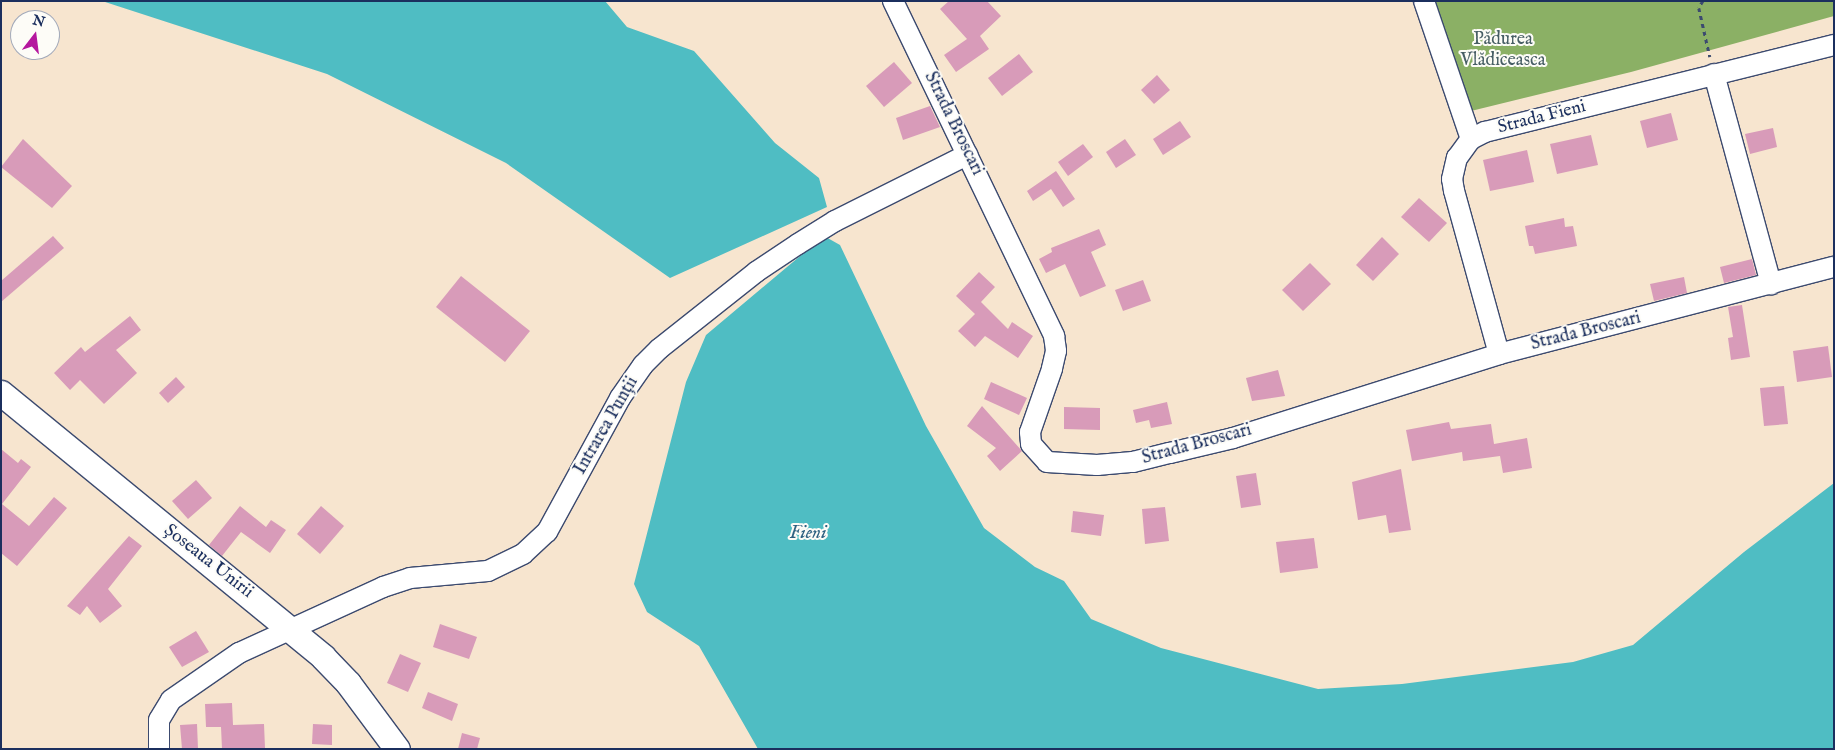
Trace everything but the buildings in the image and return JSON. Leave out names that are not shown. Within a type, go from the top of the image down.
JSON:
[{"type":"main road","name":"Șoseaua Unirii","points":[[1,393],[293,630],[348,683],[398,749]]},
{"type":"street","name":"Strada Broscari","points":[[893,1],[1054,336],[1056,351],[1052,369],[1030,432],[1031,444],[1047,462],[1072,465],[1133,462],[1233,438],[1499,354],[1834,267]]},
{"type":"street","points":[[1424,1],[1471,139],[1457,158],[1452,178],[1499,354]]},
{"type":"street","name":"Strada Fieni","points":[[1471,139],[1485,132],[1834,45]]},
{"type":"street","points":[[1714,74],[1771,284]]},
{"type":"street","name":"Intrarea Punții","points":[[159,749],[160,720],[171,700],[239,654],[383,587],[410,578],[488,571],[523,554],[547,532],[620,398],[643,365],[659,349],[756,272],[798,244],[835,221],[967,155]]},
{"type":"path","points":[[1703,1],[1699,8],[1714,74]]},
{"type":"green space","name":"Pădurea Vlădiceasca","points":[[1428,1],[1834,1],[1834,16],[1631,72],[1471,111]]},
{"type":"water","points":[[102,1],[605,1],[627,27],[694,51],[775,143],[819,178],[827,207],[670,278],[506,163],[327,74]]},
{"type":"water","name":"Fieni","points":[[824,236],[840,245],[926,426],[984,528],[1035,567],[1064,581],[1091,619],[1161,648],[1318,689],[1402,684],[1573,662],[1633,645],[1744,552],[1834,483],[1834,749],[758,749],[699,646],[647,612],[634,584],[686,382],[706,335]]}]
